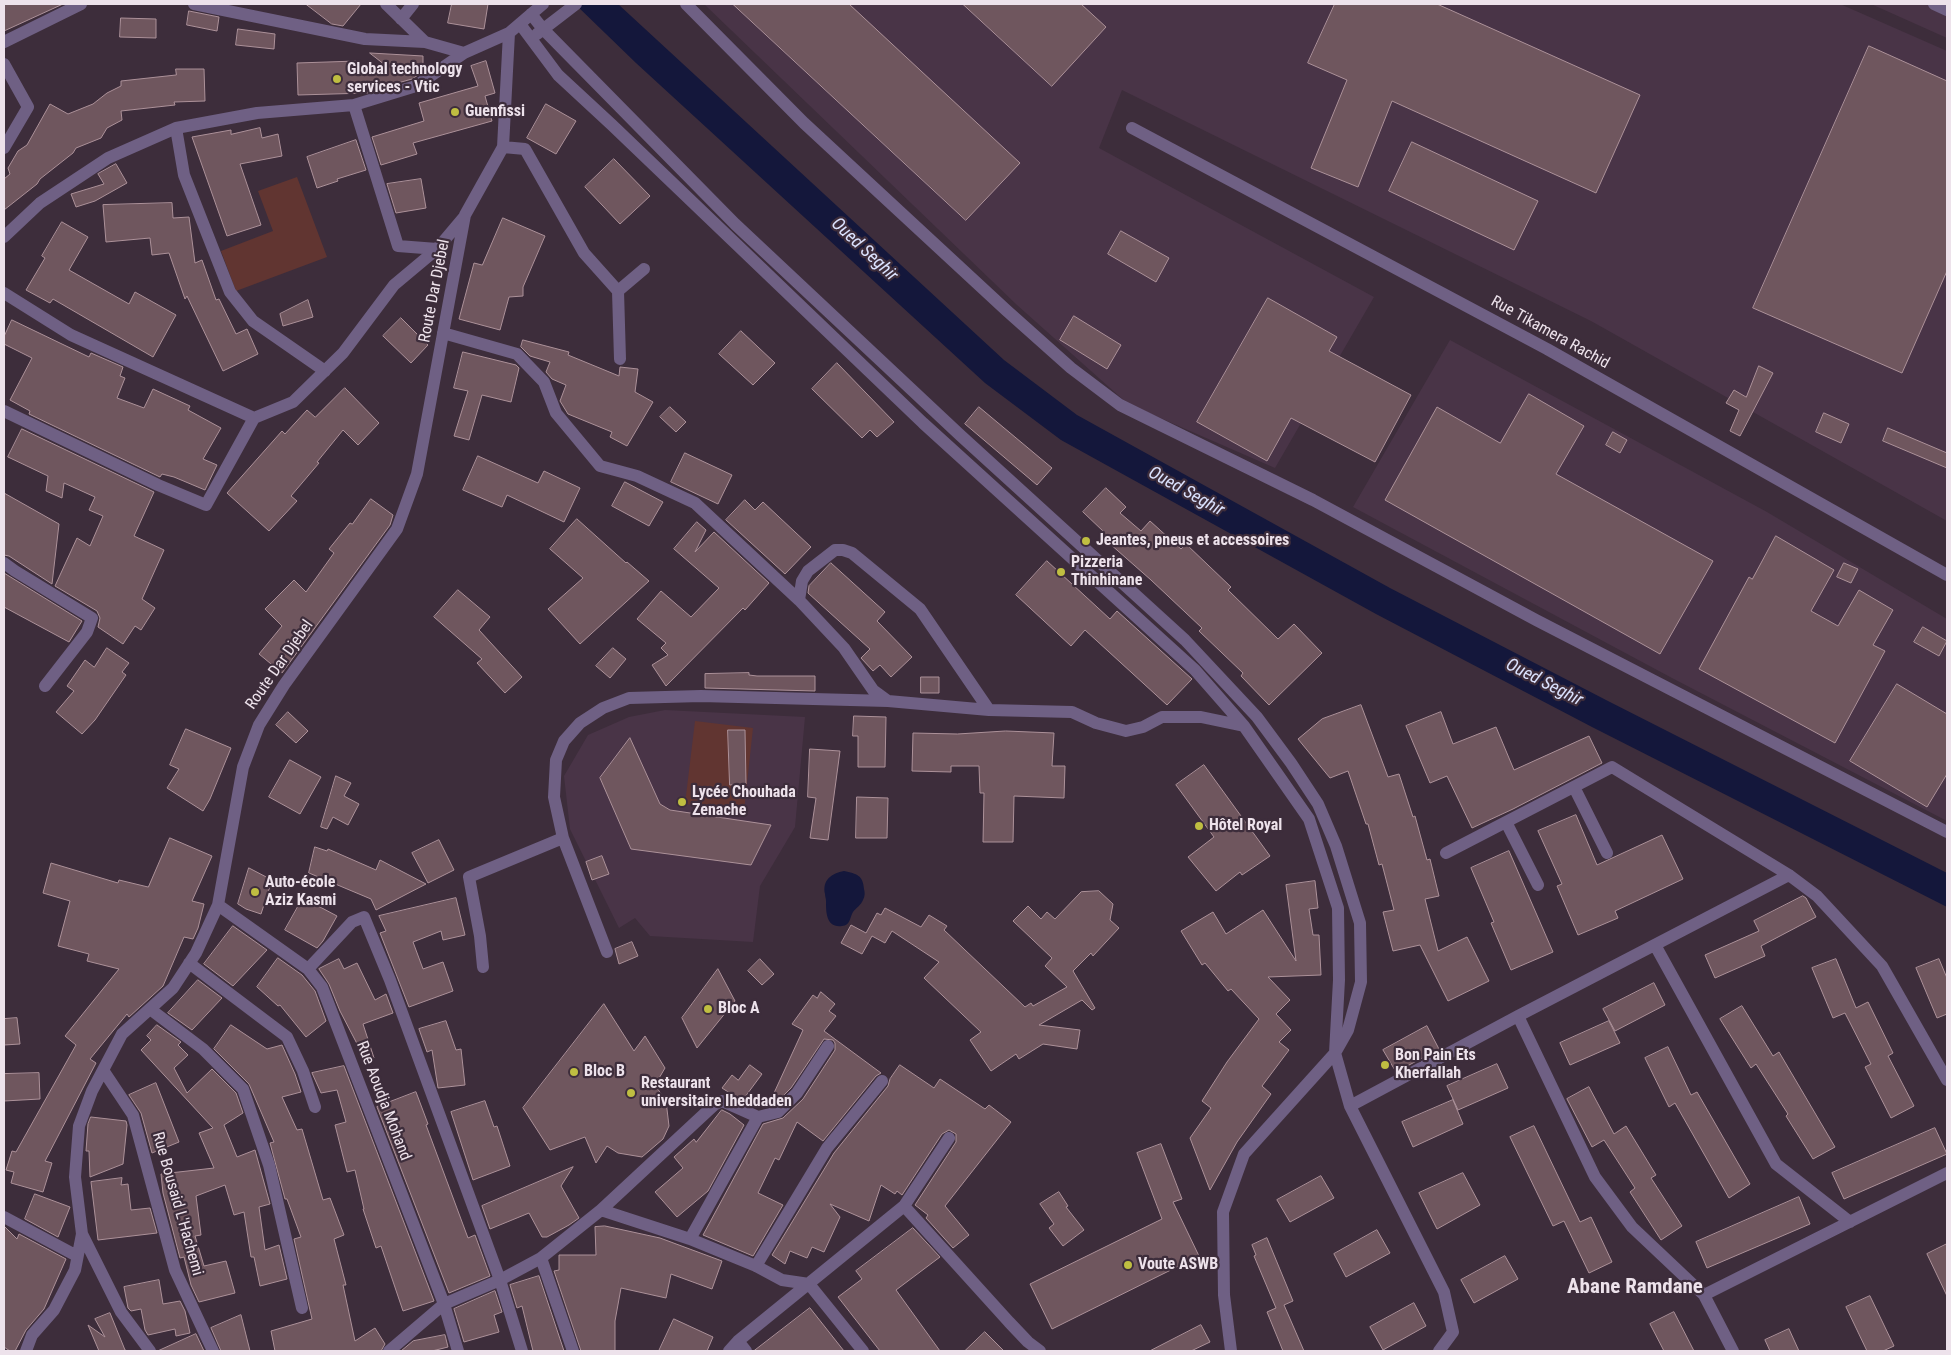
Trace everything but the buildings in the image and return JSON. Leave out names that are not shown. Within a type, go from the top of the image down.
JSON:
[{"type":"street","points":[[4,42],[81,4]]},
{"type":"street","points":[[194,4],[365,39],[425,42],[464,53]]},
{"type":"street","points":[[386,4],[425,42]]},
{"type":"street","points":[[401,19],[414,4]]},
{"type":"street","points":[[4,237],[40,203],[108,158],[176,128],[257,113],[354,105],[416,86],[464,53],[508,33],[542,4]]},
{"type":"street","points":[[530,40],[576,4]]},
{"type":"street","points":[[686,4],[804,124],[1013,317],[1071,368],[1120,405],[1313,500],[1536,620],[1947,832]]},
{"type":"street","points":[[1934,4],[1947,10]]},
{"type":"street","points":[[531,14],[543,30],[735,224],[992,457],[1185,640],[1257,717],[1318,804],[1336,846],[1360,923],[1361,982],[1348,1030],[1335,1054],[1244,1154],[1223,1212],[1224,1295],[1231,1351]]},
{"type":"street","points":[[520,24],[530,40],[558,75],[923,423],[1195,670],[1244,726],[1309,819],[1338,908],[1339,980],[1335,1054],[1350,1106],[1444,1292],[1453,1332],[1439,1351]]},
{"type":"street","name":"Route Dar Djebel","points":[[26,1351],[32,1335],[54,1310],[74,1270],[82,1234],[74,1177],[80,1126],[92,1091],[122,1034],[173,988],[189,963],[218,906],[244,767],[258,725],[284,685],[397,529],[417,474],[465,215],[503,147],[508,33]]},
{"type":"street","points":[[4,64],[28,107],[4,148]]},
{"type":"street","points":[[354,105],[398,246],[437,249]]},
{"type":"street","points":[[176,128],[184,175],[230,292],[253,322],[325,371]]},
{"type":"street","name":"Rue Tikamera Rachid","points":[[1132,128],[1547,349],[1947,575]]},
{"type":"street","points":[[503,147],[526,149],[584,253],[618,290],[620,359]]},
{"type":"street","points":[[4,411],[158,485],[206,505],[254,418],[293,402],[343,353],[394,285],[437,249],[465,215]]},
{"type":"street","points":[[618,290],[644,270]]},
{"type":"street","points":[[4,293],[71,335],[254,418]]},
{"type":"street","points":[[444,333],[517,354],[544,382],[556,413],[600,466],[637,476],[695,503],[799,600],[844,648],[872,690],[888,701]]},
{"type":"street","points":[[799,600],[802,581],[808,571],[835,550],[852,553],[920,609],[989,710]]},
{"type":"street","points":[[4,563],[92,618],[87,632],[45,686]]},
{"type":"street","points":[[608,952],[563,838],[554,796],[556,760],[564,741],[580,723],[603,708],[629,698],[701,696],[888,701],[989,710],[1072,712],[1096,723],[1126,731],[1142,727],[1162,717],[1201,717],[1244,726]]},
{"type":"street","points":[[1446,853],[1612,767],[1789,875],[1817,896],[1882,966],[1947,1080]]},
{"type":"street","points":[[1574,787],[1607,854]]},
{"type":"street","points":[[1506,822],[1538,885]]},
{"type":"street","points":[[483,967],[480,936],[469,877],[563,838]]},
{"type":"street","points":[[1350,1106],[1789,875]]},
{"type":"street","name":"Rue Aoudja Mohand","points":[[218,906],[308,969],[322,987],[444,1304],[458,1351]]},
{"type":"street","points":[[308,969],[352,922],[364,917],[390,980],[500,1280],[522,1351]]},
{"type":"street","points":[[1655,945],[1776,1164],[1850,1222]]},
{"type":"street","points":[[189,963],[287,1037],[303,1071],[315,1107]]},
{"type":"street","points":[[150,1008],[203,1049],[244,1089],[269,1165],[302,1308]]},
{"type":"street","points":[[1518,1016],[1595,1177],[1632,1227],[1704,1295],[1733,1351]]},
{"type":"street","points":[[389,1351],[444,1304],[500,1280],[541,1258],[601,1210],[714,1105],[722,1101],[758,1117],[778,1112],[797,1093],[828,1046]]},
{"type":"street","name":"Rue Bousaid L'Hachemi","points":[[103,1070],[133,1114],[175,1270],[213,1351]]},
{"type":"street","points":[[756,1266],[827,1148],[882,1081]]},
{"type":"street","points":[[690,1239],[758,1117]]},
{"type":"street","points":[[729,1351],[742,1346],[809,1284],[904,1206],[949,1138]]},
{"type":"street","points":[[1704,1295],[1947,1173]]},
{"type":"street","points":[[904,1206],[1009,1322],[1028,1342],[1040,1351]]},
{"type":"street","points":[[601,1210],[690,1239],[756,1266],[782,1280],[809,1284],[863,1351]]},
{"type":"street","points":[[4,1217],[77,1256]]},
{"type":"street","points":[[82,1234],[121,1312],[150,1351]]},
{"type":"street","points":[[541,1258],[573,1351]]},
{"type":"shaded area","points":[[704,4],[1840,4],[1947,51],[1947,521],[1591,321],[1122,90],[1099,148],[1374,297],[1275,468],[1128,404],[1017,305]]},
{"type":"shaded area","points":[[1871,4],[1947,4],[1947,38]]},
{"type":"shaded area","points":[[297,177],[327,257],[236,291],[221,251],[273,231],[258,191]]},
{"type":"shaded area","points":[[1450,340],[1767,512],[1947,619],[1947,821],[1672,678],[1353,507]]},
{"type":"shaded area","name":"Lycée Chouhada Zenache","points":[[665,710],[805,717],[795,827],[760,886],[753,942],[650,936],[635,918],[619,928],[570,829],[564,776],[588,735],[629,717]]},
{"type":"shaded area","points":[[695,721],[753,728],[744,811],[685,804]]},
{"type":"water","name":"Oued Seghir","points":[[575,4],[618,4],[1004,360],[1077,415],[1390,588],[1947,873],[1947,907],[1592,727],[1376,614],[1061,440],[985,383],[636,63]]},
{"type":"water","points":[[844,871],[856,874],[861,878],[865,892],[863,900],[853,912],[848,923],[845,926],[837,926],[830,922],[828,918],[824,889],[832,875]]},
{"type":"place","name":"Global technology services - Vtic","points":[[337,79]]},
{"type":"place","name":"Guenfissi","points":[[455,112]]},
{"type":"place","name":"Jeantes, pneus et accessoires","points":[[1086,541]]},
{"type":"place","name":"Pizzeria Thinhinane","points":[[1061,572]]},
{"type":"place","name":"Lycée Chouhada Zenache","points":[[682,802]]},
{"type":"place","name":"Hôtel Royal","points":[[1199,826]]},
{"type":"place","name":"Auto-école Aziz Kasmi","points":[[255,892]]},
{"type":"place","name":"Bloc A","points":[[708,1009]]},
{"type":"place","name":"Bon Pain Ets Kherfallah","points":[[1385,1065]]},
{"type":"place","name":"Bloc B","points":[[574,1072]]},
{"type":"place","name":"Restaurant universitaire Iheddaden","points":[[631,1093]]},
{"type":"place","name":"Voute ASWB","points":[[1128,1265]]},
{"type":"district","name":"Abane Ramdane","points":[[1635,1288]]}]
